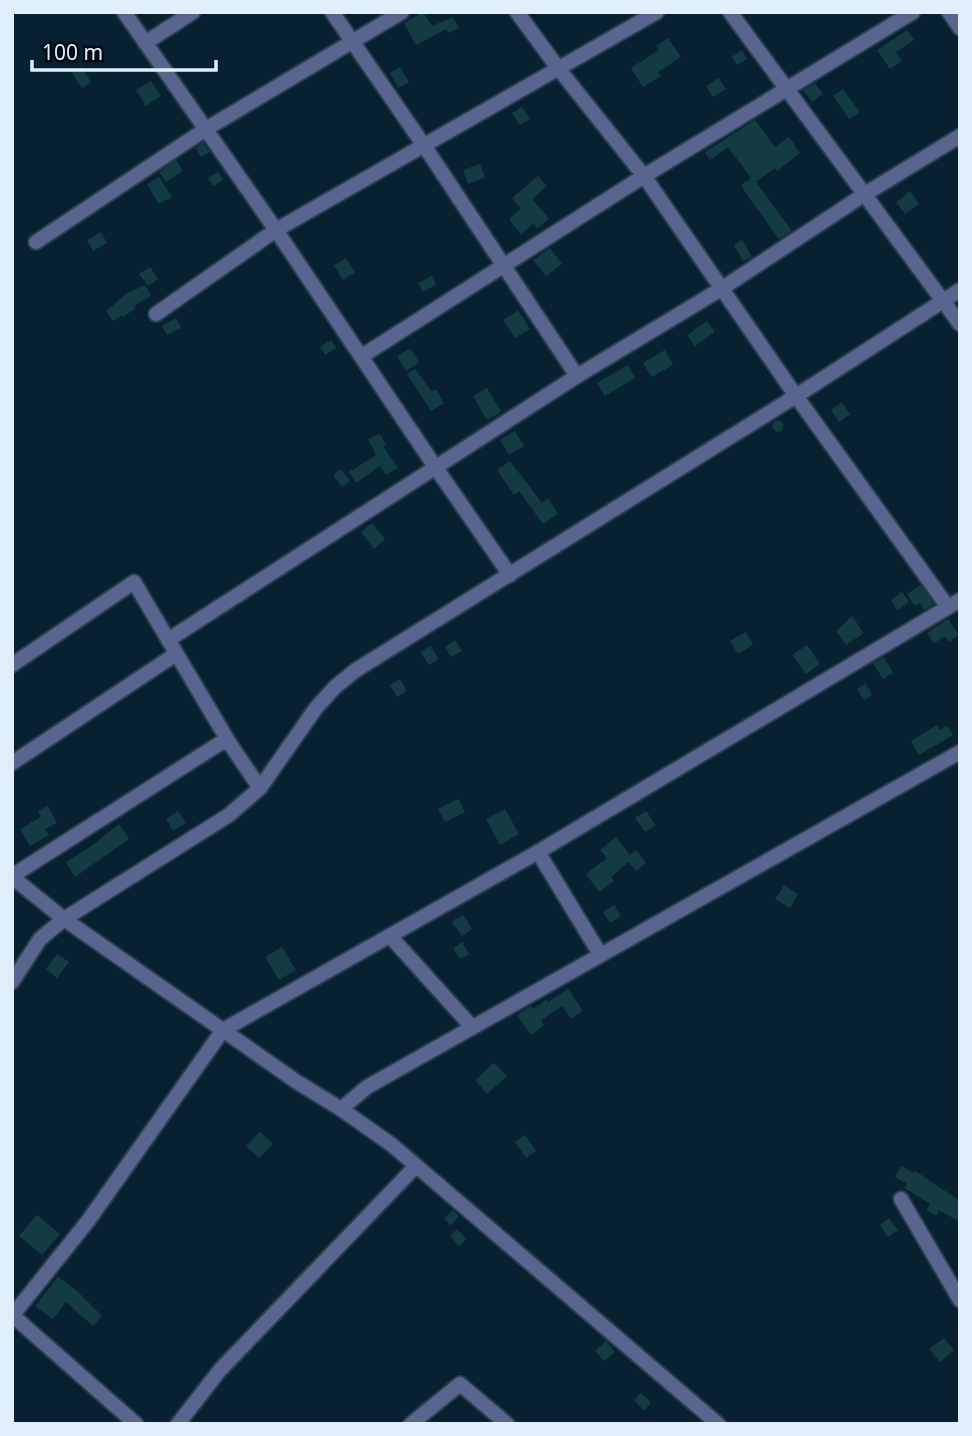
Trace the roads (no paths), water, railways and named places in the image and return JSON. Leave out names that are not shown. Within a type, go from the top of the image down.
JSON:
[{"type":"street","points":[[124,12],[510,575]]},
{"type":"street","points":[[145,43],[193,12]]},
{"type":"street","points":[[332,12],[577,376]]},
{"type":"street","points":[[36,242],[206,129],[402,12]]},
{"type":"street","points":[[136,1424],[12,1315],[88,1221],[223,1030],[538,852],[954,603],[796,396],[644,176],[517,12]]},
{"type":"street","points":[[156,314],[276,230],[657,12]]},
{"type":"street","points":[[730,12],[960,324]]},
{"type":"street","points":[[362,356],[644,176],[913,12]]},
{"type":"street","points":[[949,12],[960,28]]},
{"type":"street","points":[[168,640],[577,376],[720,289],[865,194],[960,136]]},
{"type":"street","points":[[12,982],[40,939],[64,919],[229,815],[261,789],[316,708],[335,687],[356,670],[796,396],[960,290]]},
{"type":"street","points":[[12,666],[134,582],[230,744],[261,789]]},
{"type":"street","points":[[12,763],[176,654]]},
{"type":"street","points":[[230,744],[222,742],[12,877],[64,919],[392,1145],[715,1423]]},
{"type":"street","points":[[341,1109],[367,1087],[960,752]]},
{"type":"street","points":[[538,852],[600,954]]},
{"type":"street","points":[[390,936],[472,1027]]},
{"type":"street","points":[[178,1424],[220,1370],[416,1166]]},
{"type":"street","points":[[901,1199],[960,1300]]},
{"type":"street","points":[[411,1424],[460,1384],[507,1424]]}]
